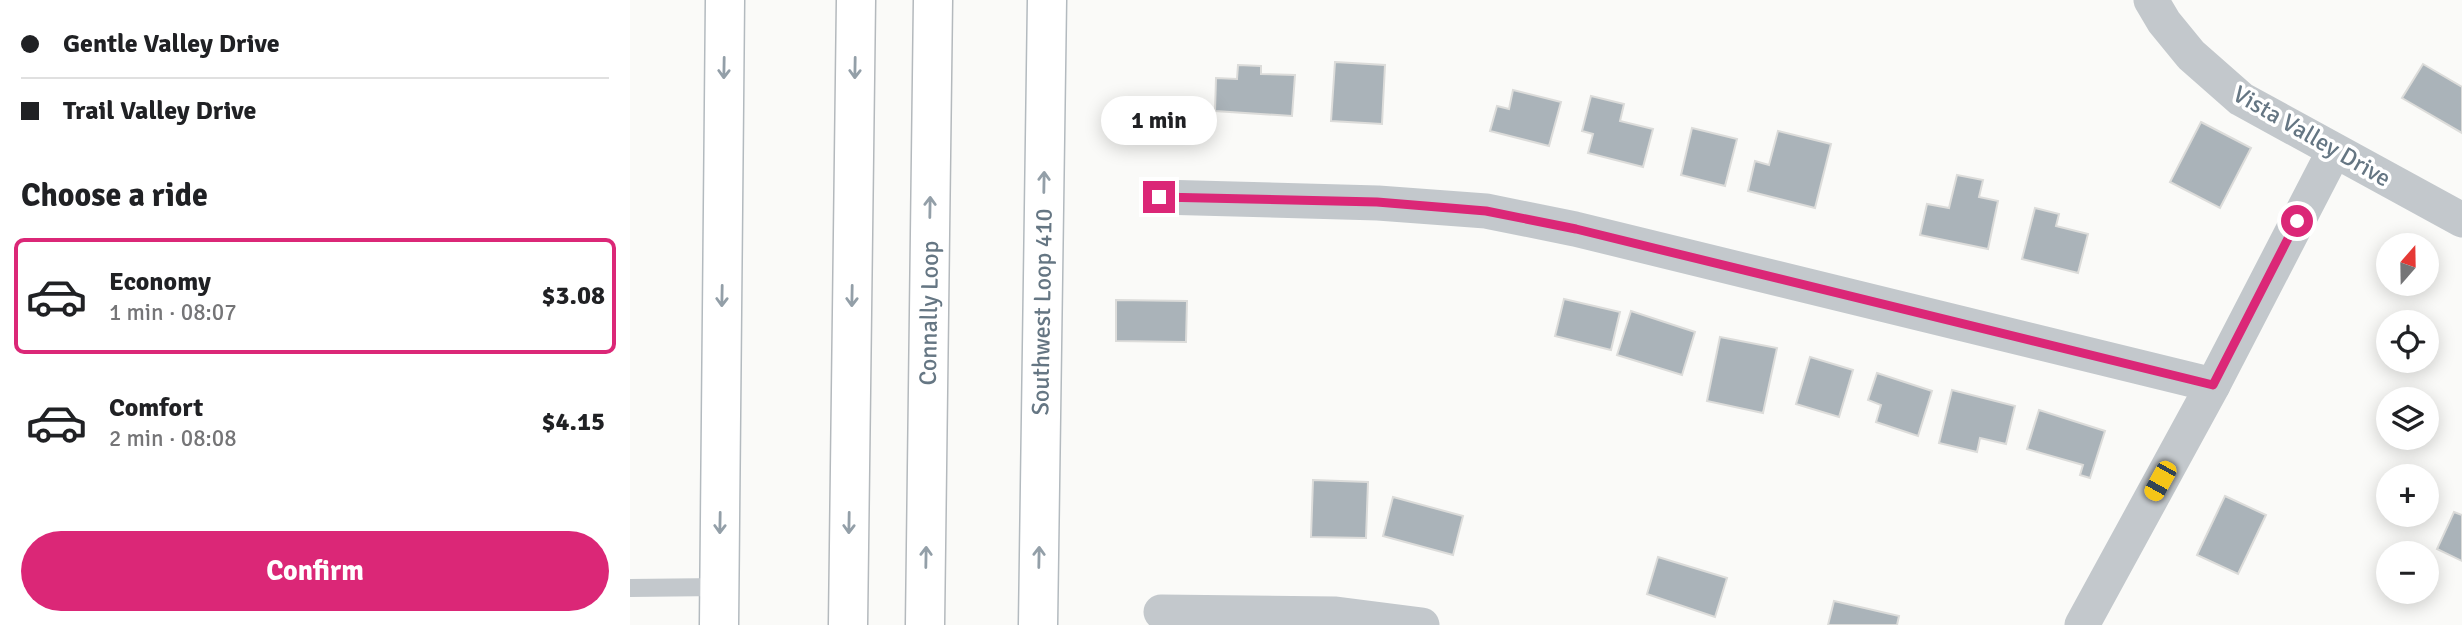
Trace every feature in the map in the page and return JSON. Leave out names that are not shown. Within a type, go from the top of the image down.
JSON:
[{"type":"main road","points":[[719,625],[725,0]]},
{"type":"main road","points":[[848,625],[856,0]]},
{"type":"main road","name":"Connally Loop","points":[[925,625],[933,0]]},
{"type":"main road","name":"Southwest Loop 410","points":[[1038,625],[1047,0]]},
{"type":"street","name":"Vista Valley Drive","points":[[2151,0],[2178,39],[2215,78],[2241,99],[2462,219]]},
{"type":"street","points":[[2082,625],[2213,385],[2334,151]]},
{"type":"street","points":[[1159,197],[1377,202],[1486,211],[1576,229],[2213,385]]},
{"type":"street","points":[[1161,612],[1336,614],[1422,625]]},
{"type":"lane","points":[[630,588],[719,587]]},
{"type":"building","points":[[1335,62],[1385,65],[1382,124],[1331,121]]},
{"type":"building","points":[[2423,64],[2462,87],[2462,133],[2402,98]]},
{"type":"building","points":[[1238,65],[1261,66],[1261,74],[1295,75],[1292,116],[1215,111],[1216,78],[1237,79]]},
{"type":"building","points":[[1513,90],[1561,102],[1549,146],[1490,131],[1497,106],[1509,109]]},
{"type":"building","points":[[1591,96],[1624,104],[1620,121],[1653,129],[1643,167],[1588,153],[1593,134],[1582,131]]},
{"type":"building","points":[[2201,122],[2251,148],[2220,208],[2170,182]]},
{"type":"building","points":[[1692,128],[1737,139],[1725,186],[1681,175]]},
{"type":"building","points":[[1778,131],[1831,144],[1815,208],[1748,191],[1755,161],[1769,165]]},
{"type":"building","points":[[1957,175],[1983,180],[1979,197],[1998,201],[1988,249],[1920,235],[1927,204],[1949,208]]},
{"type":"building","points":[[2035,208],[2059,214],[2056,226],[2088,234],[2078,273],[2022,259]]},
{"type":"building","points":[[1564,299],[1620,312],[1611,350],[1555,336]]},
{"type":"building","points":[[1116,300],[1187,301],[1186,342],[1116,341]]},
{"type":"building","points":[[1631,311],[1695,332],[1682,375],[1617,355]]},
{"type":"building","points":[[1720,337],[1777,348],[1763,413],[1707,401]]},
{"type":"building","points":[[1810,357],[1853,370],[1839,417],[1796,404]]},
{"type":"building","points":[[1877,373],[1932,391],[1918,436],[1876,422],[1881,405],[1868,400]]},
{"type":"building","points":[[1952,390],[2015,406],[2006,444],[1980,438],[1977,452],[1939,443]]},
{"type":"building","points":[[2039,410],[2105,431],[2090,478],[2080,475],[2083,465],[2027,449]]},
{"type":"building","points":[[1313,480],[1368,482],[1366,538],[1311,537]]},
{"type":"building","points":[[2225,496],[2266,515],[2238,574],[2197,555]]},
{"type":"building","points":[[1393,497],[1463,516],[1453,555],[1383,536]]},
{"type":"building","points":[[2454,512],[2462,515],[2462,561],[2439,550]]},
{"type":"building","points":[[1658,557],[1727,578],[1715,617],[1647,594]]},
{"type":"building","points":[[1834,601],[1899,616],[1897,625],[1828,625]]},
{"type":"route","points":[[1159,197],[1377,202],[1486,211],[1576,229],[2213,385],[2297,221]]}]
